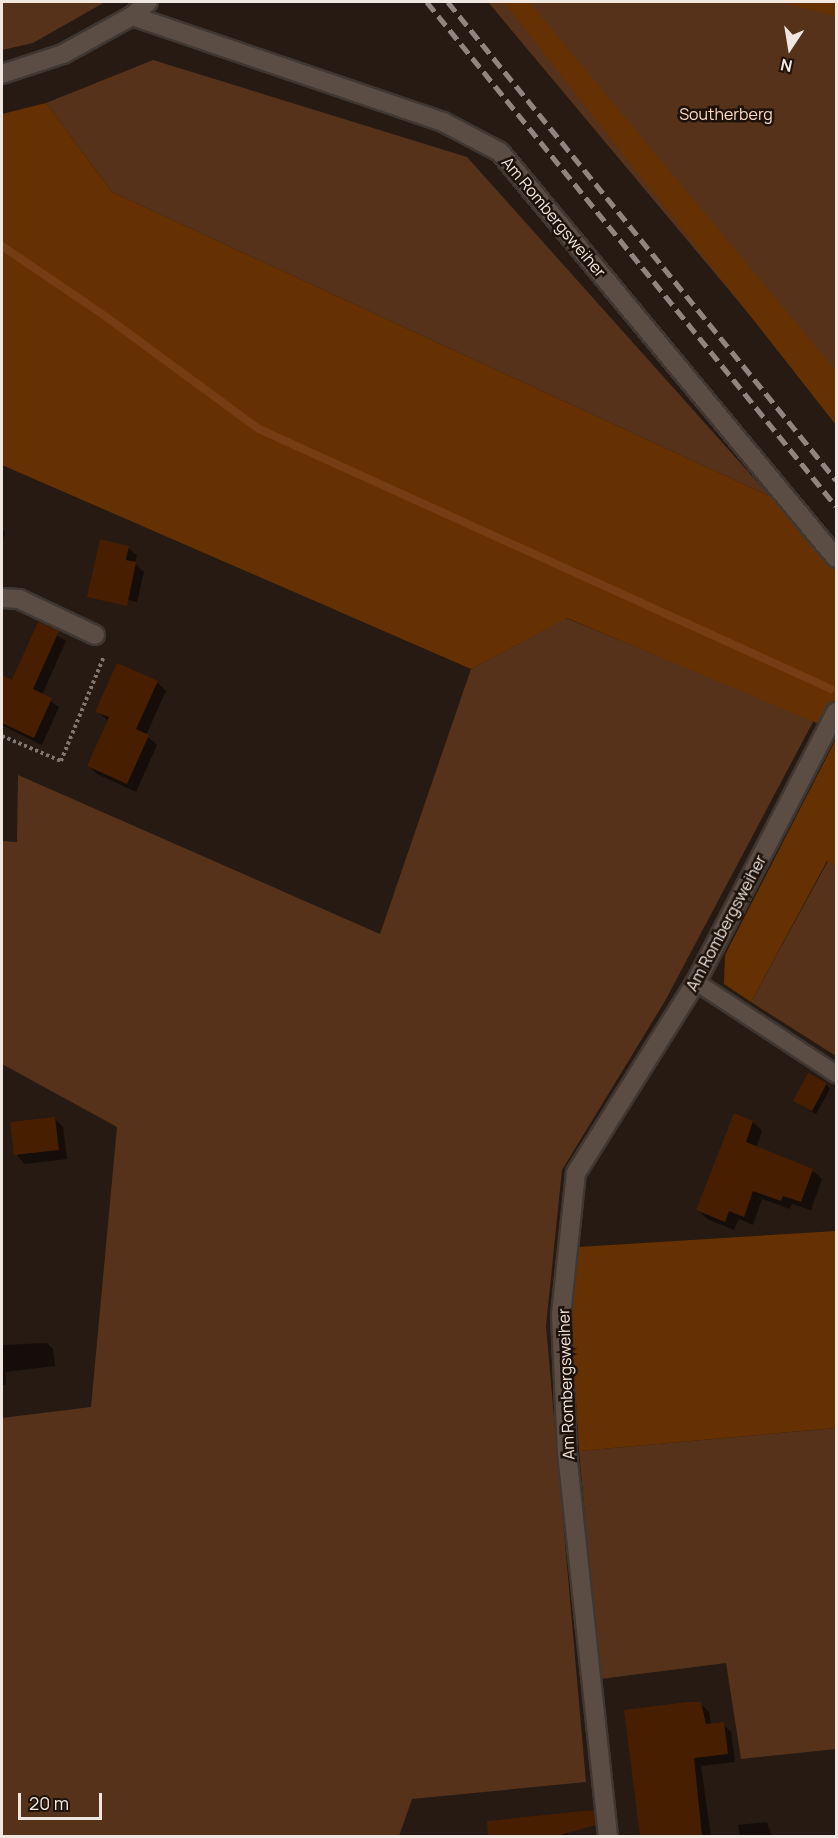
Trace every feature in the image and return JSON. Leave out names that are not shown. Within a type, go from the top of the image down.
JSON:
[{"type":"street","points":[[2,74],[63,54],[132,15],[148,2]]},
{"type":"street","name":"Am Rombergsweiher","points":[[132,15],[442,122],[500,152],[837,558]]},
{"type":"street","points":[[2,598],[19,599],[95,635]]},
{"type":"street","name":"Am Rombergsweiher","points":[[608,1836],[567,1452],[561,1315],[576,1173],[696,982],[837,712]]},
{"type":"lane","points":[[696,982],[837,1074]]},
{"type":"path","points":[[2,736],[61,761],[105,659],[95,635]]},
{"type":"green space","points":[[2,2],[105,2],[33,43],[2,50]]},
{"type":"green space","name":"Southerberg","points":[[488,2],[836,2],[836,418]]},
{"type":"green space","points":[[153,60],[467,157],[771,497],[112,192],[46,103]]},
{"type":"green space","points":[[566,618],[814,720],[665,1001],[562,1170],[546,1326],[586,1782],[412,1799],[399,1836],[2,1836],[2,1418],[91,1407],[117,1127],[2,1064],[2,841],[17,842],[18,775],[380,934],[471,669]]},
{"type":"green space","points":[[828,861],[836,867],[836,1056],[751,1002]]},
{"type":"green space","points":[[836,1428],[836,1749],[741,1759],[726,1663],[600,1679],[579,1451]]},
{"type":"shaded area","points":[[504,2],[529,2],[836,371],[836,425]]},
{"type":"shaded area","points":[[778,2],[836,2],[836,16]]},
{"type":"shaded area","points":[[46,103],[112,192],[771,497],[836,565],[836,731],[567,618],[471,669],[2,465],[2,114]]},
{"type":"shaded area","points":[[836,739],[836,867],[827,861],[751,1002],[724,984],[725,955]]},
{"type":"shaded area","points":[[836,1231],[836,1428],[579,1451],[571,1317],[578,1247]]},
{"type":"building","points":[[100,539],[129,546],[126,560],[136,562],[127,606],[87,597]]},
{"type":"building","points":[[38,622],[59,631],[33,689],[52,698],[34,738],[2,723],[2,675],[12,680]]},
{"type":"building","points":[[117,663],[158,681],[136,729],[149,735],[127,784],[87,766],[109,717],[95,712]]},
{"type":"building","points":[[808,1073],[827,1083],[812,1111],[793,1101]]},
{"type":"building","points":[[734,1113],[753,1121],[746,1142],[813,1169],[801,1202],[783,1196],[781,1201],[753,1191],[744,1217],[729,1211],[725,1222],[696,1210]]},
{"type":"building","points":[[55,1117],[59,1150],[14,1155],[10,1122]]},
{"type":"building","points":[[701,1702],[706,1724],[724,1722],[728,1754],[694,1758],[702,1836],[640,1836],[624,1710]]},
{"type":"building","points":[[594,1810],[596,1825],[557,1836],[488,1836],[487,1821]]},
{"type":"waterway","points":[[2,246],[105,316],[259,429],[831,689]]},
{"type":"railway","points":[[427,2],[836,506]]},
{"type":"railway","points":[[448,2],[836,480]]}]
